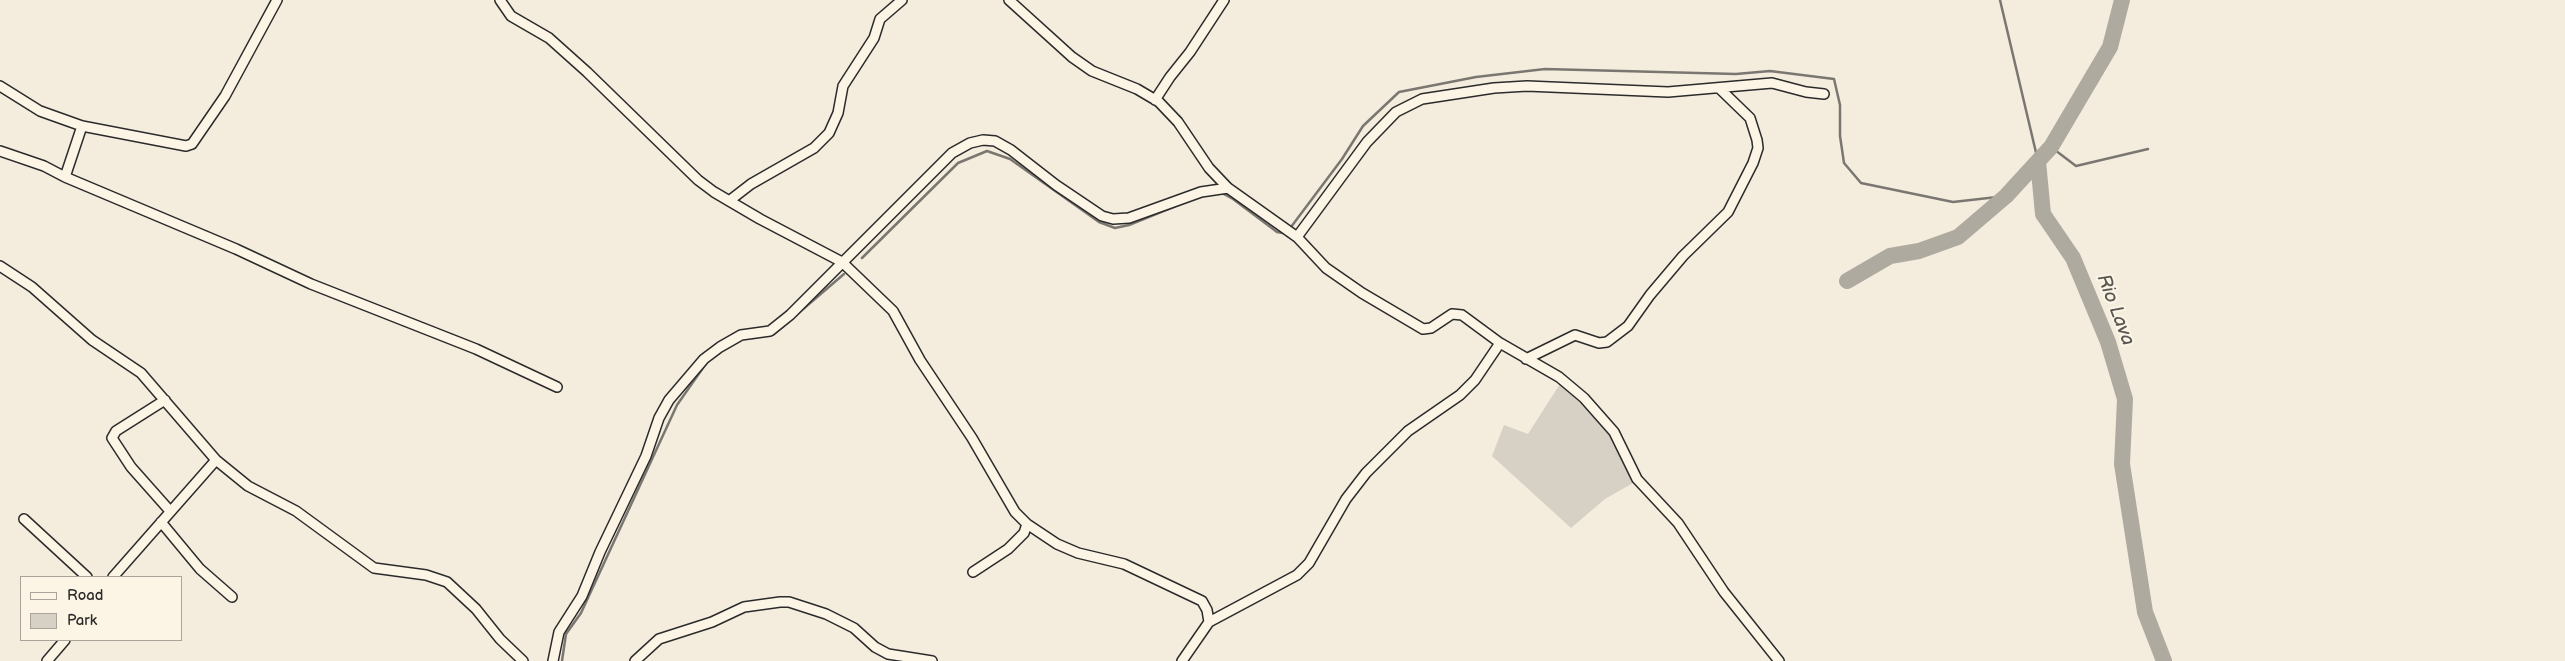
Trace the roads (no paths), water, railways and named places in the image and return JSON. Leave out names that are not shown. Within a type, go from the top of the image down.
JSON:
[{"type":"street","points":[[0,86],[40,111],[82,126],[186,146],[192,144],[225,96],[277,0]]},
{"type":"street","points":[[500,0],[511,16],[549,38],[587,72],[698,180],[729,201],[842,262],[893,311],[920,360],[972,438],[1015,512],[1027,524],[1058,544],[1078,553],[1124,564],[1202,601],[1208,610],[1209,622]]},
{"type":"street","points":[[729,201],[751,184],[814,148],[829,133],[838,113],[846,80],[874,38],[880,20],[902,0]]},
{"type":"street","points":[[1009,0],[1072,57],[1092,72],[1132,86],[1155,100],[1178,122],[1209,168],[1228,188],[1297,237],[1326,268],[1362,293],[1423,329],[1431,328],[1452,314],[1458,313],[1500,344],[1559,377],[1584,398],[1614,432],[1637,479],[1678,523],[1724,592],[1779,661]]},
{"type":"street","points":[[1155,100],[1190,52],[1224,0]]},
{"type":"street","points":[[1297,237],[1367,142],[1396,112],[1422,99],[1494,88],[1527,86],[1668,92],[1772,83],[1806,92],[1824,94]]},
{"type":"street","points":[[1526,359],[1575,335],[1599,343],[1607,342],[1628,326],[1650,295],[1684,256],[1728,212],[1753,163],[1758,148],[1750,118],[1719,88]]},
{"type":"street","points":[[65,177],[82,126]]},
{"type":"street","points":[[553,661],[559,632],[582,596],[600,552],[646,456],[659,418],[669,400],[704,359],[741,335],[770,331],[817,290],[842,262],[885,223],[952,153],[970,143],[983,140],[995,141],[1011,150],[1056,185],[1102,216],[1113,219],[1129,218],[1201,192],[1228,188]]},
{"type":"street","points":[[0,151],[44,166],[65,177],[236,249],[311,284],[476,350],[557,387]]},
{"type":"street","points":[[0,266],[32,287],[92,340],[141,373],[216,460],[248,486],[296,511],[374,568],[426,575],[447,582],[471,602],[500,639],[523,661]]},
{"type":"street","points":[[1182,661],[1209,622],[1297,575],[1309,563],[1346,499],[1366,472],[1408,431],[1460,395],[1475,380],[1500,344]]},
{"type":"street","points":[[166,400],[116,431],[112,438],[131,467],[170,511]]},
{"type":"street","points":[[114,576],[216,460]]},
{"type":"street","points":[[24,520],[86,576]]},
{"type":"street","points":[[161,522],[200,569],[232,597]]},
{"type":"street","points":[[973,572],[1008,549],[1024,533],[1027,524]]},
{"type":"street","points":[[635,661],[659,639],[712,622],[744,607],[780,602],[788,602],[826,614],[854,628],[875,647],[888,654],[903,659],[932,661]]},
{"type":"street","points":[[47,661],[64,641]]},
{"type":"waterway","points":[[2000,0],[2038,161]]},
{"type":"waterway","points":[[1847,281],[1890,256],[1919,251],[1958,237],[2006,196],[2051,147],[2110,47],[2122,0]]},
{"type":"waterway","points":[[1291,227],[1342,159],[1363,126],[1399,92],[1476,77],[1545,69],[1736,74],[1770,71],[1834,79],[1840,105],[1840,136],[1844,163],[1861,183],[1953,202],[2006,196]]},
{"type":"waterway","points":[[2051,147],[2076,166],[2148,149]]},
{"type":"waterway","points":[[862,258],[958,163],[987,151],[1010,159],[1099,222],[1115,228],[1129,225],[1193,199]]},
{"type":"waterway","name":"Rio Lava","points":[[2038,161],[2043,214],[2073,258],[2108,342],[2125,399],[2122,464],[2145,612],[2164,661]]},
{"type":"waterway","points":[[1220,192],[1233,199],[1277,232],[1283,233]]},
{"type":"waterway","points":[[756,337],[774,334],[844,274]]},
{"type":"waterway","points":[[562,661],[566,634],[581,613],[677,405],[705,365]]}]
